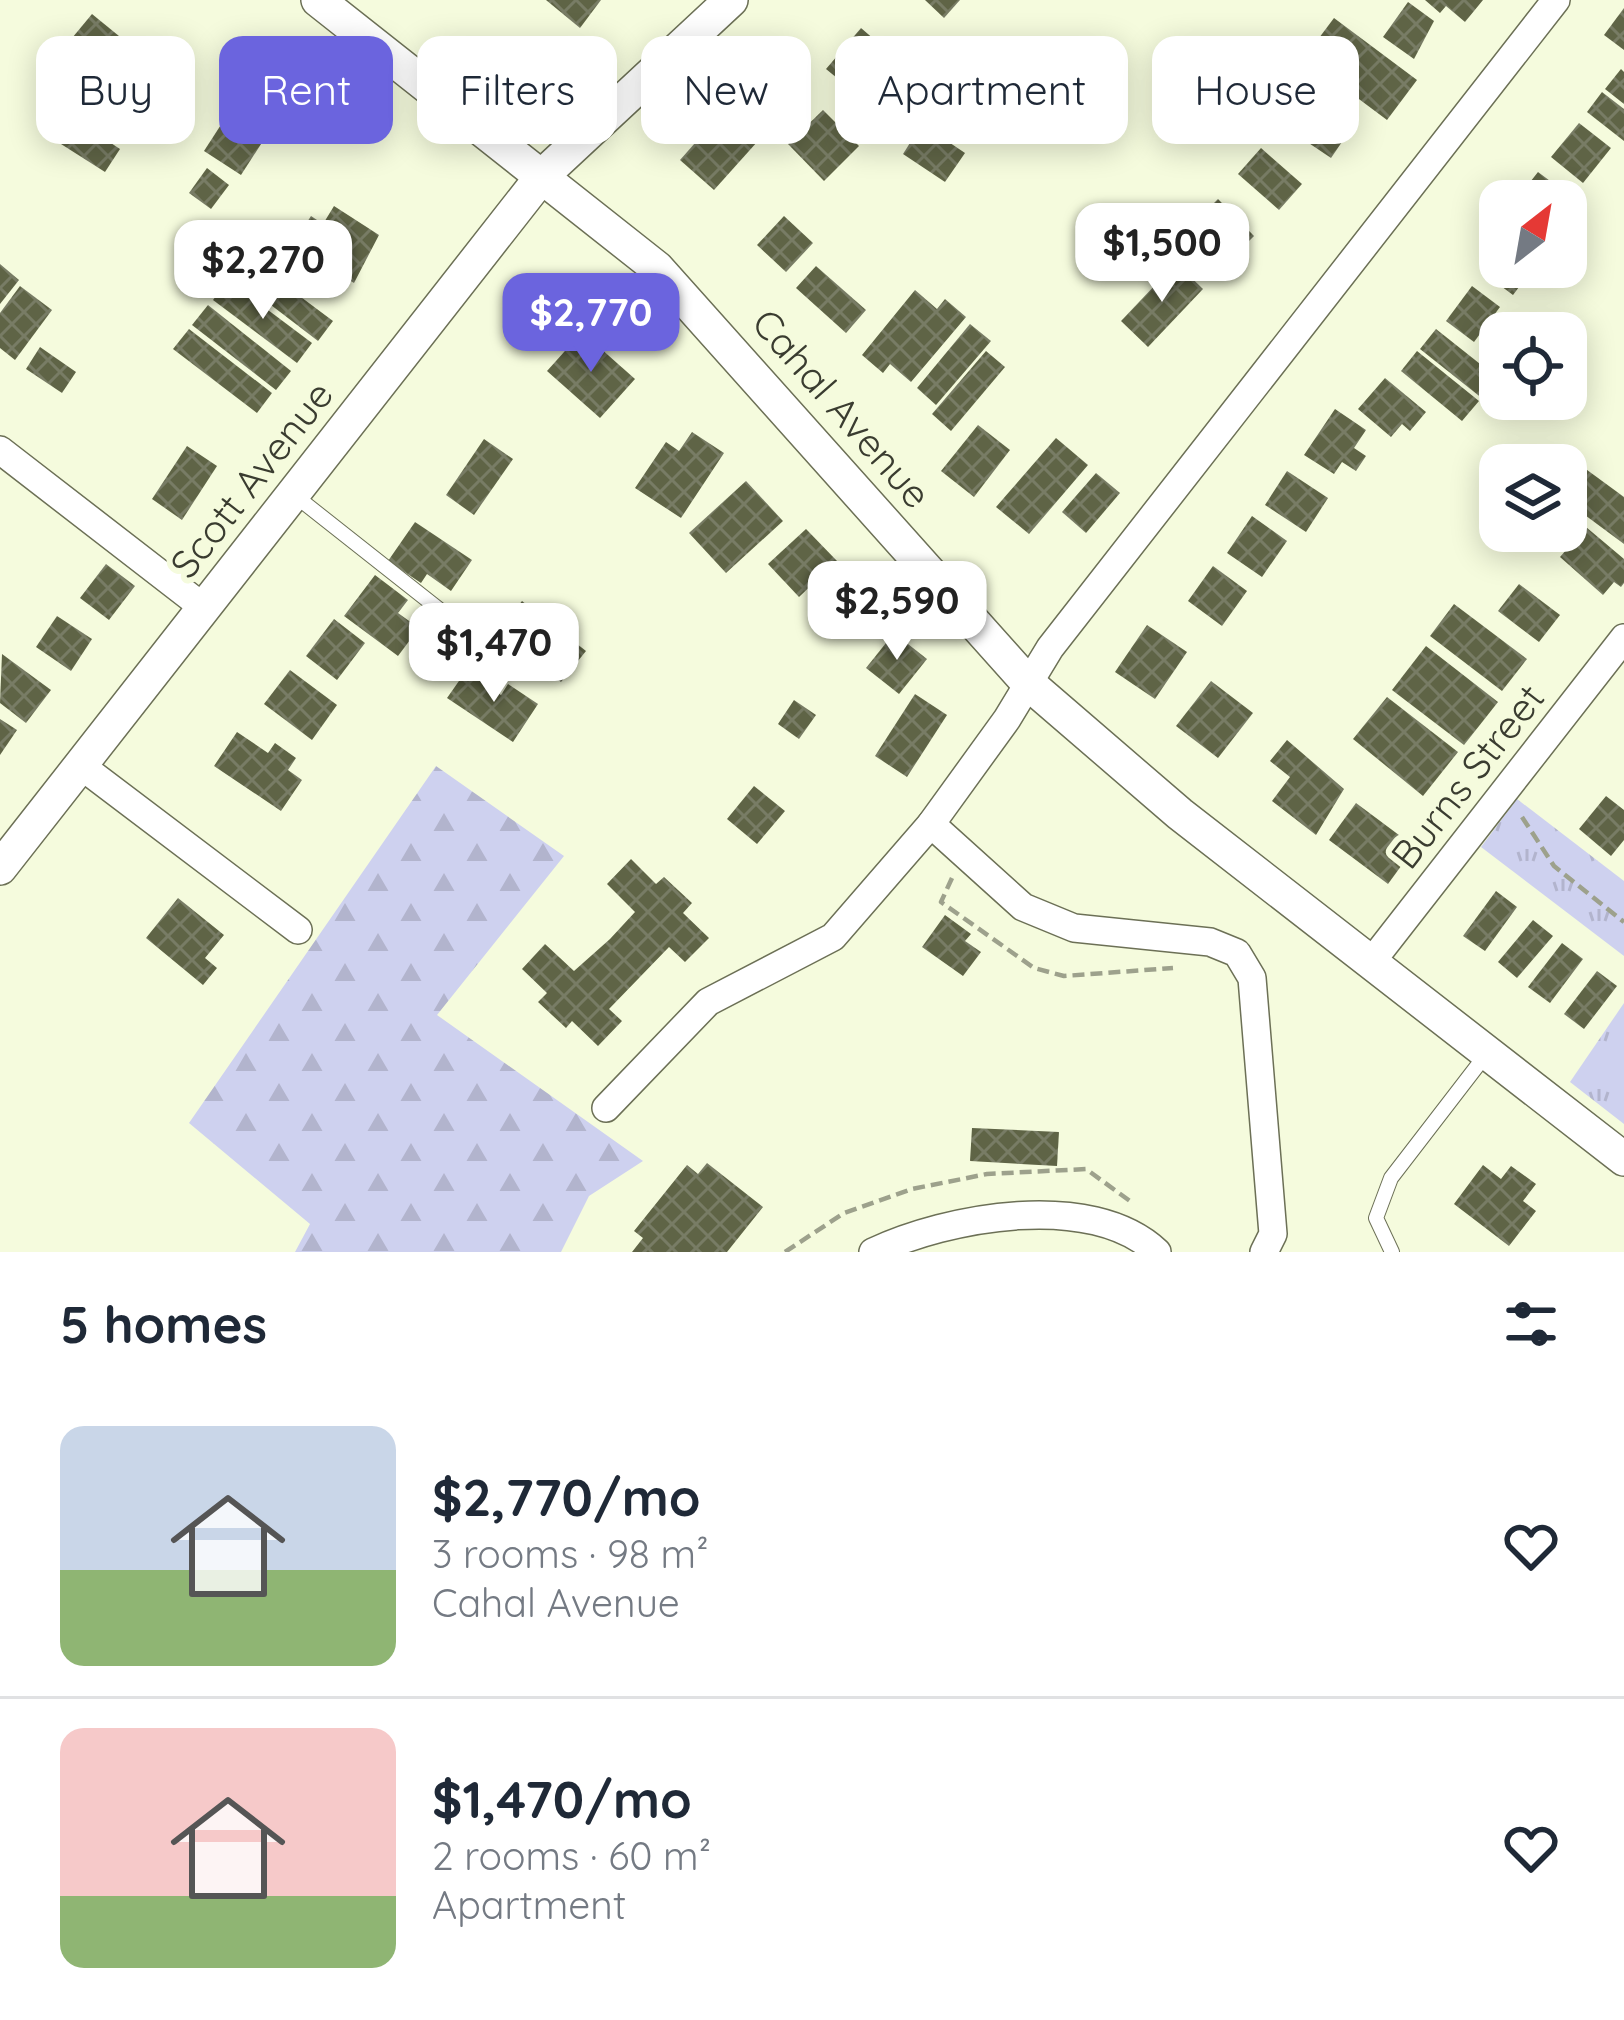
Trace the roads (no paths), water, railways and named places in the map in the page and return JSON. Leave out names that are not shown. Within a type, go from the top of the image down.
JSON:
[{"type":"street","name":"Cahal Avenue","points":[[318,0],[657,268],[1028,683],[1180,814],[1624,1159]]},
{"type":"street","name":"Scott Avenue","points":[[0,868],[543,175],[731,0]]},
{"type":"street","points":[[605,1108],[708,1003],[833,938],[931,824],[1028,683],[1556,0]]},
{"type":"street","points":[[0,450],[203,608]]},
{"type":"street","name":"Burns Street","points":[[1372,961],[1624,638]]},
{"type":"street","points":[[80,765],[298,930]]},
{"type":"street","points":[[931,824],[1023,907],[1074,928],[1210,942],[1238,952],[1252,978],[1273,1234],[1264,1252]]},
{"type":"street","points":[[873,1252],[961,1223],[1036,1215],[1102,1222],[1144,1240],[1157,1252]]},
{"type":"lane","points":[[293,494],[464,628]]},
{"type":"lane","points":[[1392,1252],[1376,1218],[1390,1178],[1488,1052]]}]
